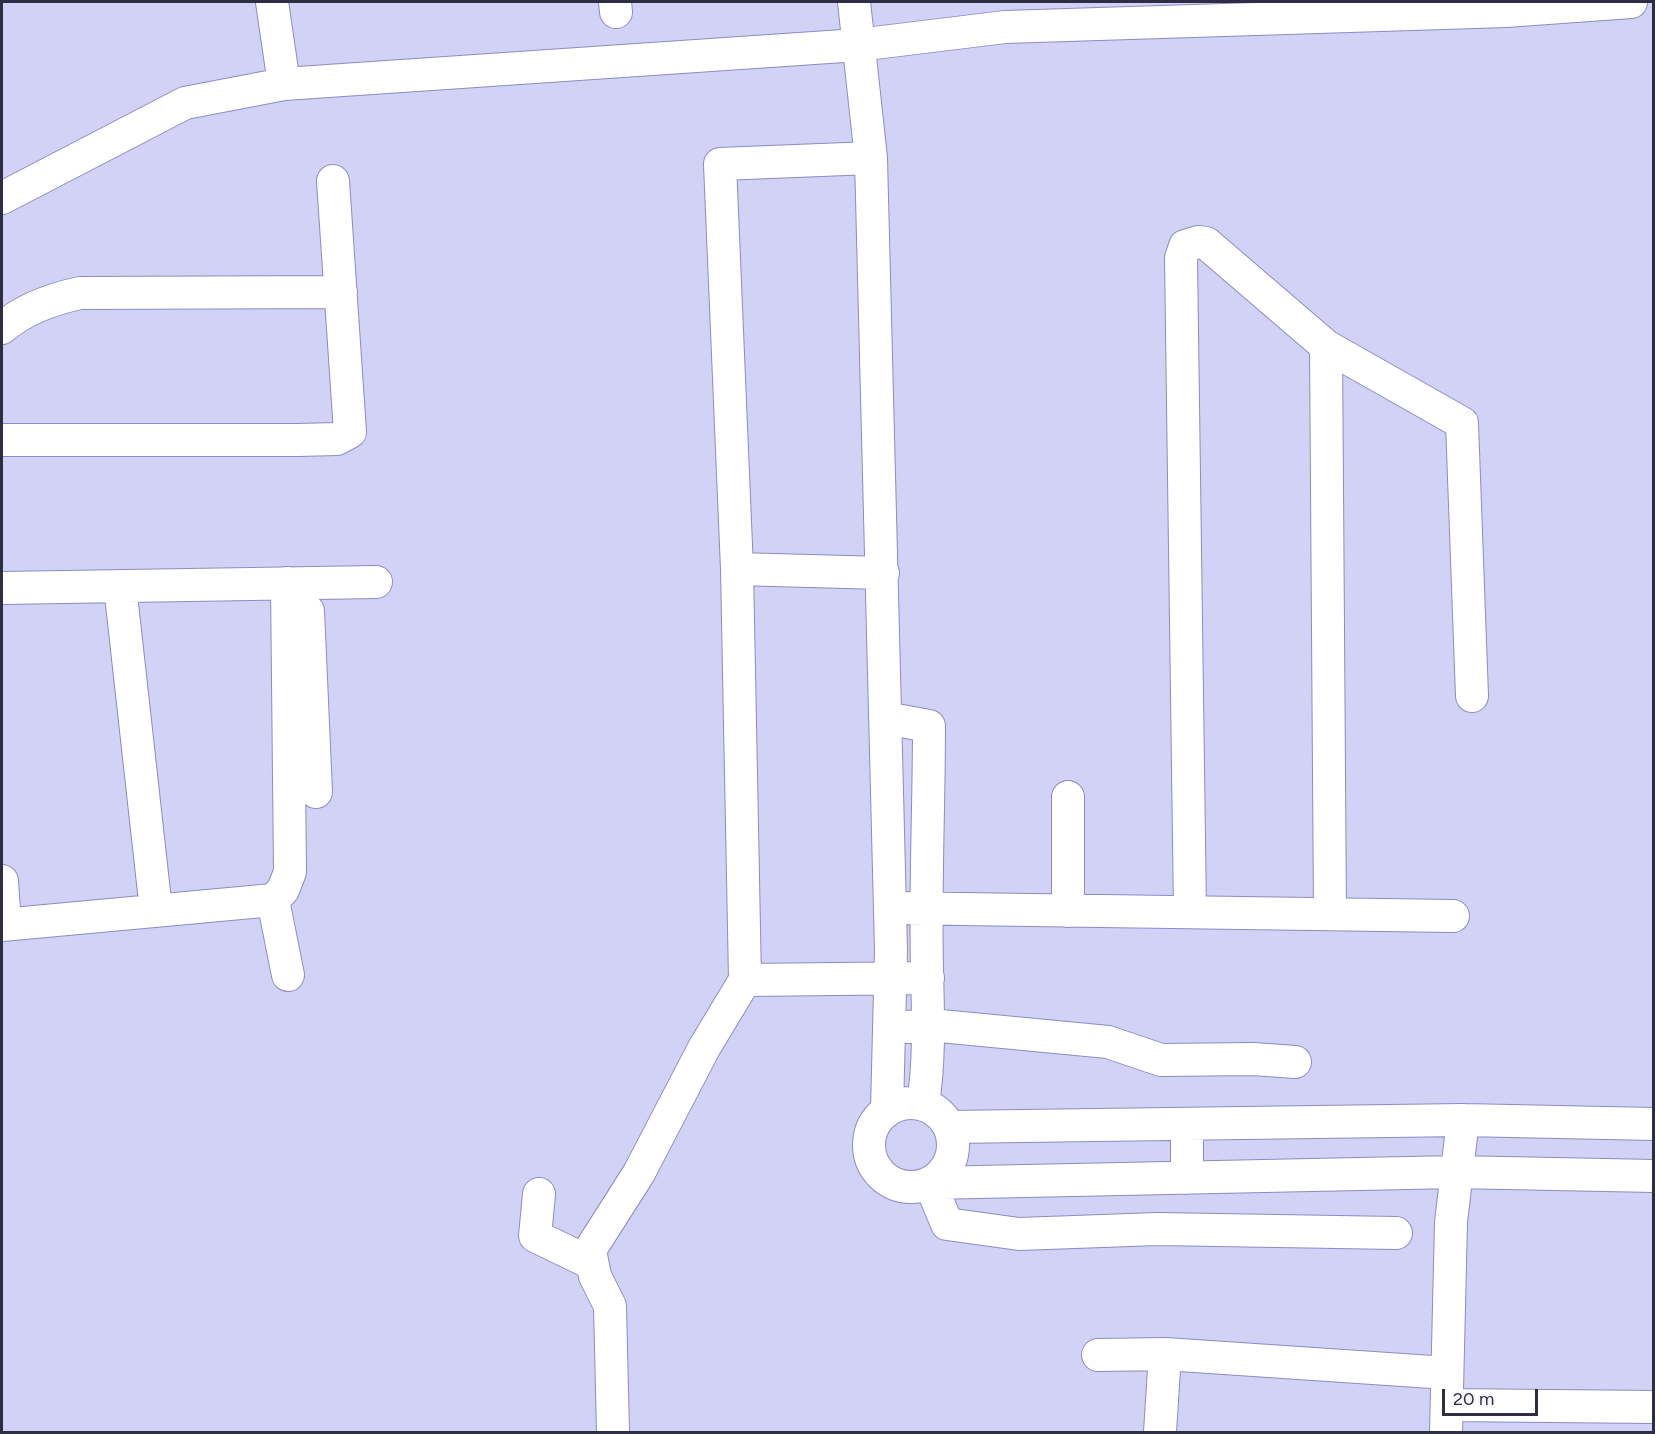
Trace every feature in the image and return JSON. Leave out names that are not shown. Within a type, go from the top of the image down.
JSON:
[{"type":"street","points":[[272,2],[284,84]]},
{"type":"street","points":[[854,2],[871,158],[883,573],[891,978],[886,1110]]},
{"type":"street","points":[[2,198],[185,103],[284,84],[858,45],[1003,14],[1631,2]]},
{"type":"street","points":[[614,1432],[610,1306],[591,1263],[590,1250],[639,1173],[704,1048],[745,980],[736,569],[720,164],[871,158]]},
{"type":"street","points":[[2,440],[337,438],[350,432],[333,181]]},
{"type":"street","points":[[1190,912],[1181,258],[1185,246],[1198,242],[1206,243],[1326,346],[1462,423],[1473,696]]},
{"type":"street","points":[[2,328],[14,318],[55,299],[80,293],[341,292]]},
{"type":"street","points":[[1326,346],[1330,914]]},
{"type":"street","points":[[736,569],[883,573]]},
{"type":"street","points":[[2,588],[376,582]]},
{"type":"street","points":[[297,583],[316,792]]},
{"type":"street","points":[[2,881],[3,925],[273,900],[283,890],[290,872],[297,583]]},
{"type":"street","points":[[120,586],[156,910]]},
{"type":"street","points":[[885,718],[929,726],[928,978],[930,1025],[929,1065],[923,1104]]},
{"type":"street","points":[[1068,796],[1068,911]]},
{"type":"street","points":[[273,900],[288,975]]},
{"type":"street","points":[[890,908],[1453,916]]},
{"type":"street","points":[[745,980],[928,978]]},
{"type":"street","points":[[889,1028],[930,1025],[1108,1042],[1161,1060],[1253,1059],[1295,1062]]},
{"type":"street","points":[[930,1183],[946,1169],[954,1148],[950,1127],[939,1113],[923,1104],[904,1103],[886,1110],[874,1124],[869,1141],[871,1159],[880,1174],[895,1185],[912,1188],[930,1183],[1455,1172],[1653,1176]]},
{"type":"street","points":[[950,1127],[1463,1120],[1653,1124]]},
{"type":"street","points":[[1463,1120],[1455,1172],[1447,1419],[1572,1419],[1653,1407]]},
{"type":"street","points":[[1187,1124],[1187,1178]]},
{"type":"street","points":[[930,1183],[947,1224],[1019,1234],[1158,1229],[1396,1233]]},
{"type":"street","points":[[539,1194],[535,1236],[591,1263]]},
{"type":"street","points":[[1098,1355],[1165,1354],[1447,1373]]},
{"type":"street","points":[[1160,1432],[1165,1354]]}]
